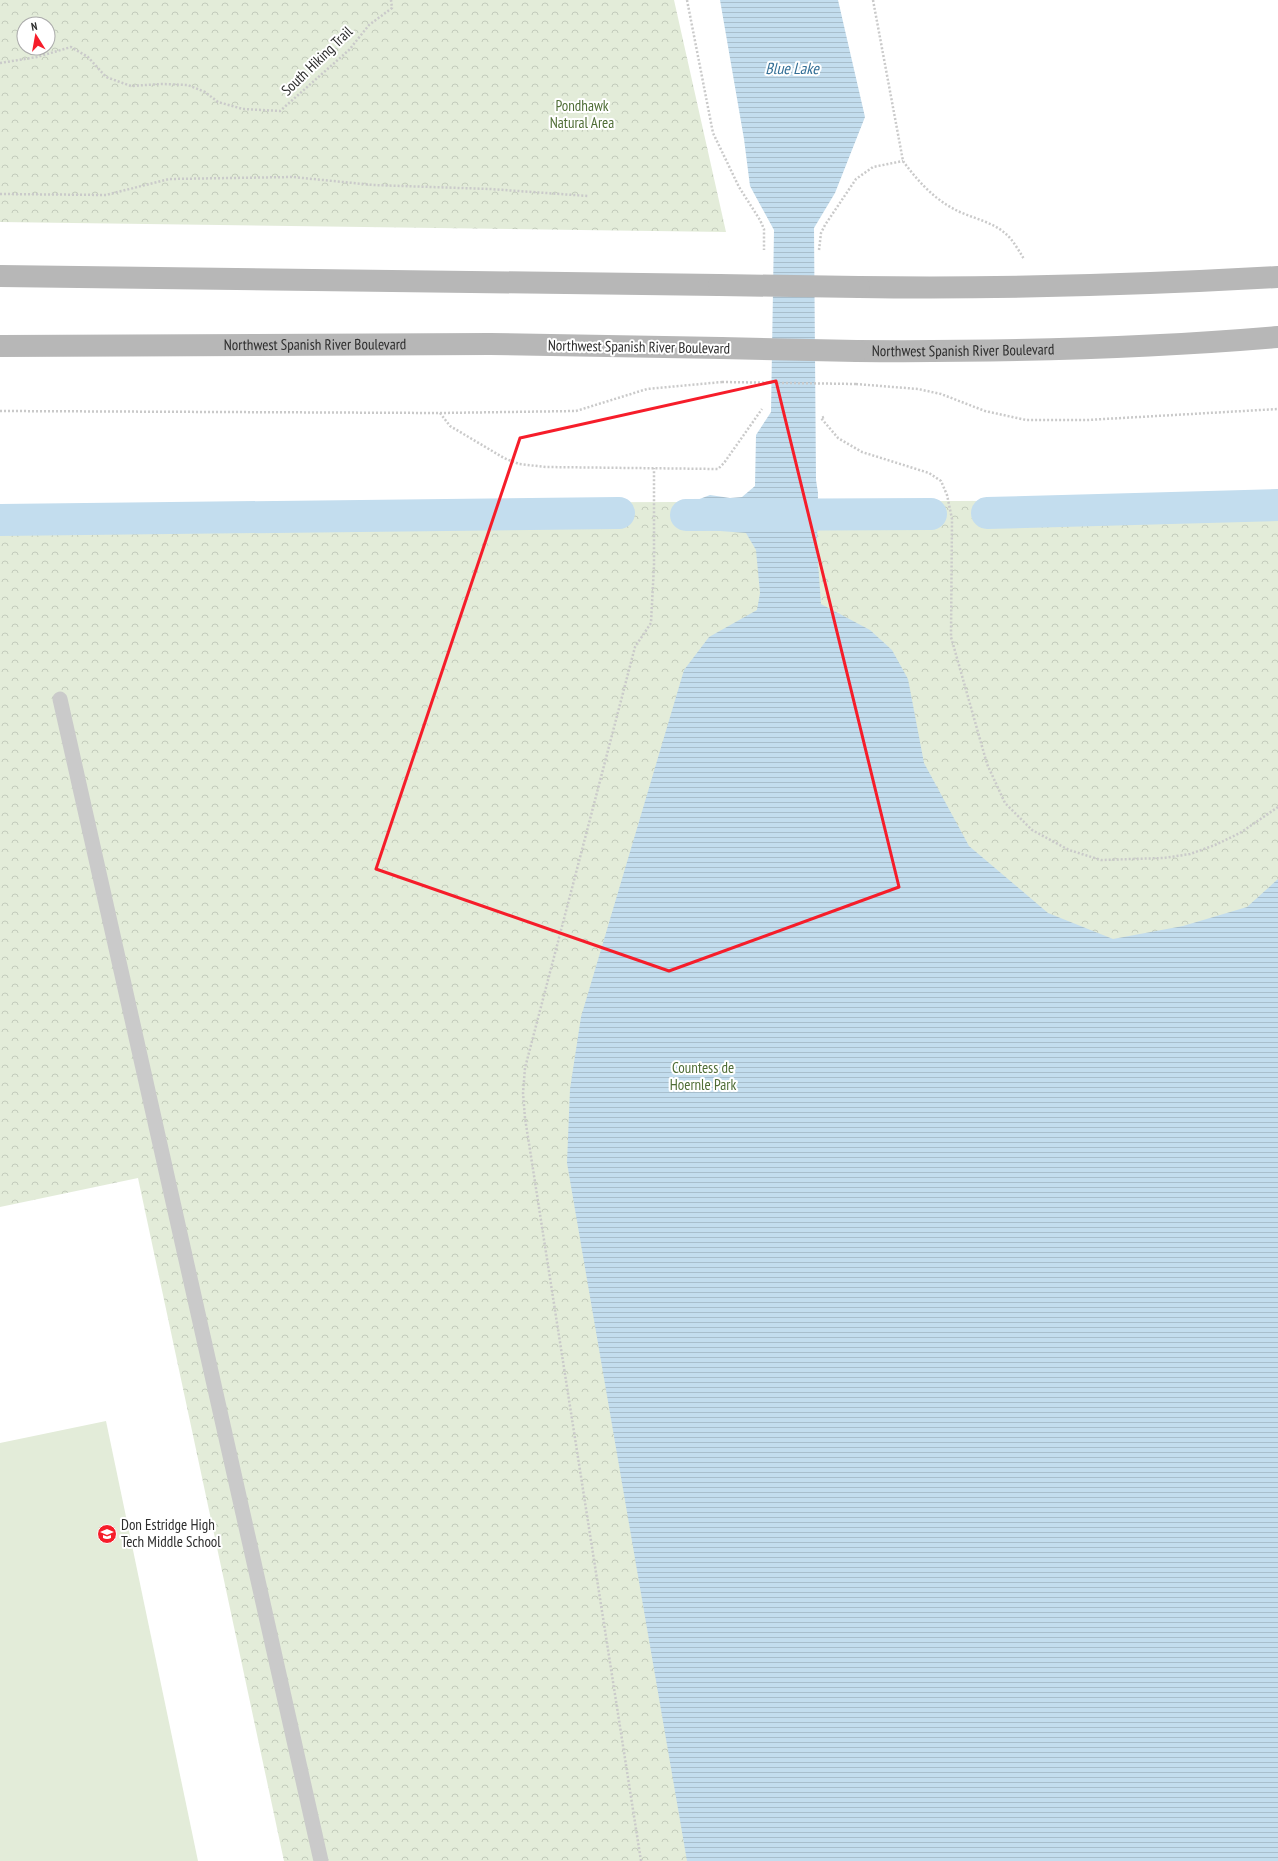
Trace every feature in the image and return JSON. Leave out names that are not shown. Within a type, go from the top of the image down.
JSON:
[{"type":"main road","points":[[0,276],[859,287],[1052,287],[1167,284],[1278,277]]},
{"type":"main road","name":"Northwest Spanish River Boulevard","points":[[0,346],[490,344],[941,351],[1052,349],[1278,338]]},
{"type":"lane","points":[[60,699],[321,1861]]},
{"type":"path","name":"South Hiking Trail","points":[[0,63],[36,57],[71,47],[88,57],[106,77],[131,86],[162,84],[188,85],[205,92],[218,102],[242,110],[280,111],[348,50],[369,25],[392,8],[391,0]]},
{"type":"path","points":[[687,0],[713,134],[739,187],[764,229],[764,250]]},
{"type":"path","points":[[873,0],[903,161],[910,171],[939,200],[954,210],[989,224],[1007,234],[1024,259]]},
{"type":"path","points":[[819,250],[821,233],[825,225],[856,179],[873,167],[903,161]]},
{"type":"path","points":[[0,194],[106,195],[169,179],[293,177],[373,186],[490,189],[588,196]]},
{"type":"path","points":[[0,411],[440,413],[576,411],[647,389],[722,382],[856,384],[918,388],[941,394],[985,411],[1026,420],[1095,420],[1278,409]]},
{"type":"path","points":[[440,413],[450,426],[504,458],[519,464],[546,467],[718,469],[762,408]]},
{"type":"path","points":[[824,417],[821,418],[838,438],[862,452],[929,473],[940,481],[947,495],[952,519],[951,638],[987,764],[1005,803],[1032,830],[1069,850],[1101,860],[1164,858],[1190,854],[1215,845],[1240,833],[1278,807]]},
{"type":"path","points":[[641,1861],[525,1118],[523,1093],[525,1068],[635,647],[650,623],[654,565],[654,468]]},
{"type":"highlighted area","points":[[776,381],[899,887],[669,971],[376,869],[520,438]]},
{"type":"green space","name":"Pondhawk Natural Area","points":[[0,0],[674,0],[726,232],[0,222]]},
{"type":"green space","name":"Countess de Hoernle Park","points":[[1278,500],[1278,1861],[284,1861],[138,1178],[0,1207],[0,506],[338,503]]},
{"type":"green space","points":[[106,1421],[198,1861],[0,1861],[0,1443]]},
{"type":"water","name":"Blue Lake","points":[[720,0],[838,0],[865,117],[835,193],[814,228],[816,480],[818,493],[817,548],[821,604],[870,630],[892,650],[908,679],[924,763],[969,846],[1048,913],[1113,939],[1183,926],[1247,907],[1278,879],[1278,1861],[687,1861],[567,1163],[570,1089],[581,1017],[684,670],[709,637],[757,610],[760,593],[756,550],[746,533],[694,529],[686,520],[686,510],[697,500],[710,495],[730,498],[742,497],[755,486],[756,435],[771,412],[774,230],[750,186],[744,139]]},
{"type":"waterway","points":[[987,513],[1278,505]]},
{"type":"waterway","points":[[0,520],[619,513]]},
{"type":"waterway","points":[[686,515],[931,514]]},
{"type":"place","name":"Don Estridge High Tech Middle School","points":[[107,1534]]}]
